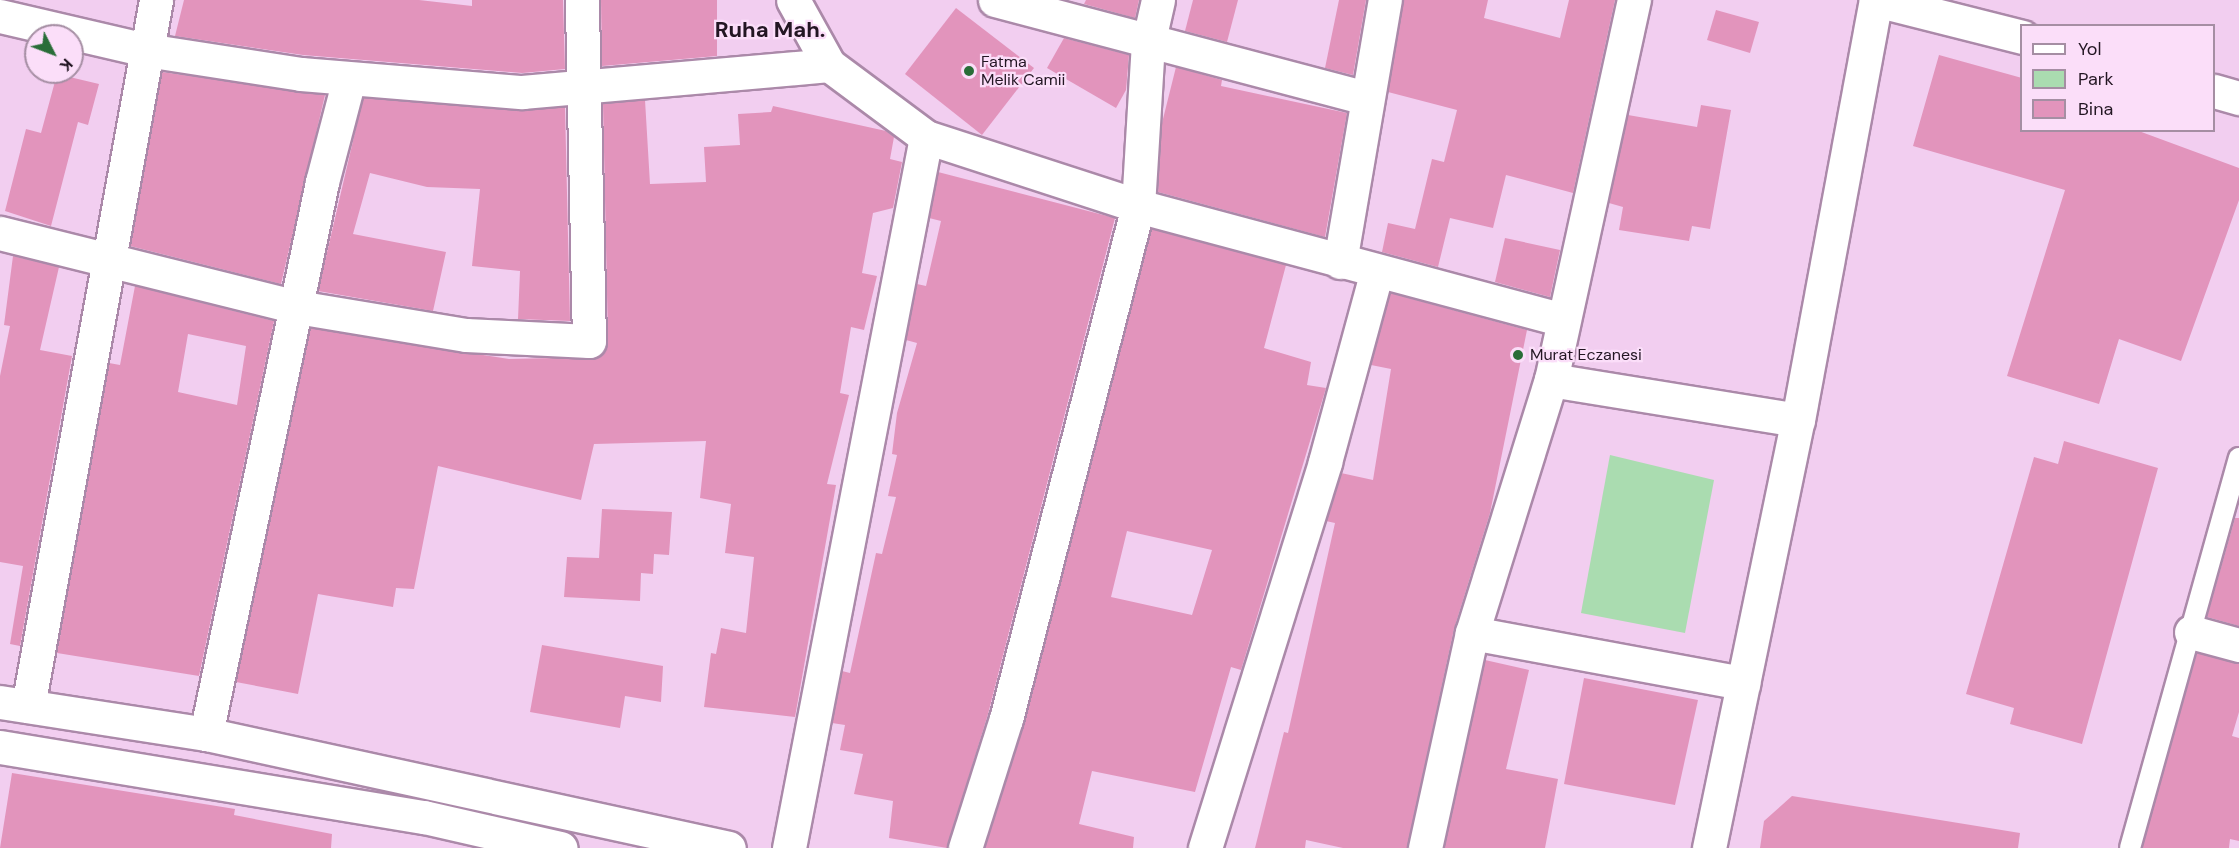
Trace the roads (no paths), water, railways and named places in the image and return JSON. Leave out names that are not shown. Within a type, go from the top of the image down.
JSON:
[{"type":"street","points":[[156,0],[109,257],[14,704],[206,734],[729,848]]},
{"type":"street","points":[[0,233],[109,257],[297,307],[466,335],[589,341],[582,0]]},
{"type":"street","points":[[793,0],[829,65],[926,137],[1138,206],[1376,274],[1562,320]]},
{"type":"street","points":[[995,0],[1148,44],[1365,98]]},
{"type":"street","points":[[965,848],[1006,719],[1138,206],[1148,44],[1158,0]]},
{"type":"street","points":[[1340,262],[1365,98],[1385,0]]},
{"type":"street","points":[[1425,848],[1472,633],[1551,381],[1562,320],[1634,0]]},
{"type":"street","points":[[1709,848],[1798,420],[1876,0],[2020,36]]},
{"type":"street","points":[[0,16],[146,50],[349,79],[522,92],[583,89],[829,65]]},
{"type":"street","points":[[206,734],[297,307],[349,79]]},
{"type":"street","points":[[2215,91],[2239,98]]},
{"type":"street","points":[[789,848],[926,137]]},
{"type":"street","points":[[1205,848],[1325,462],[1376,274]]},
{"type":"street","points":[[1551,381],[1798,420]]},
{"type":"street","points":[[2191,632],[2239,645]]},
{"type":"street","points":[[1472,633],[1743,683]]},
{"type":"street","points":[[0,747],[424,816],[561,848]]},
{"type":"lane","points":[[2130,848],[2239,458]]},
{"type":"place","name":"Fatma Melik Camii","points":[[969,71]]},
{"type":"place","name":"Murat Eczanesi","points":[[1518,355]]},
{"type":"district","name":"Ruha Mah.","points":[[770,30]]}]
